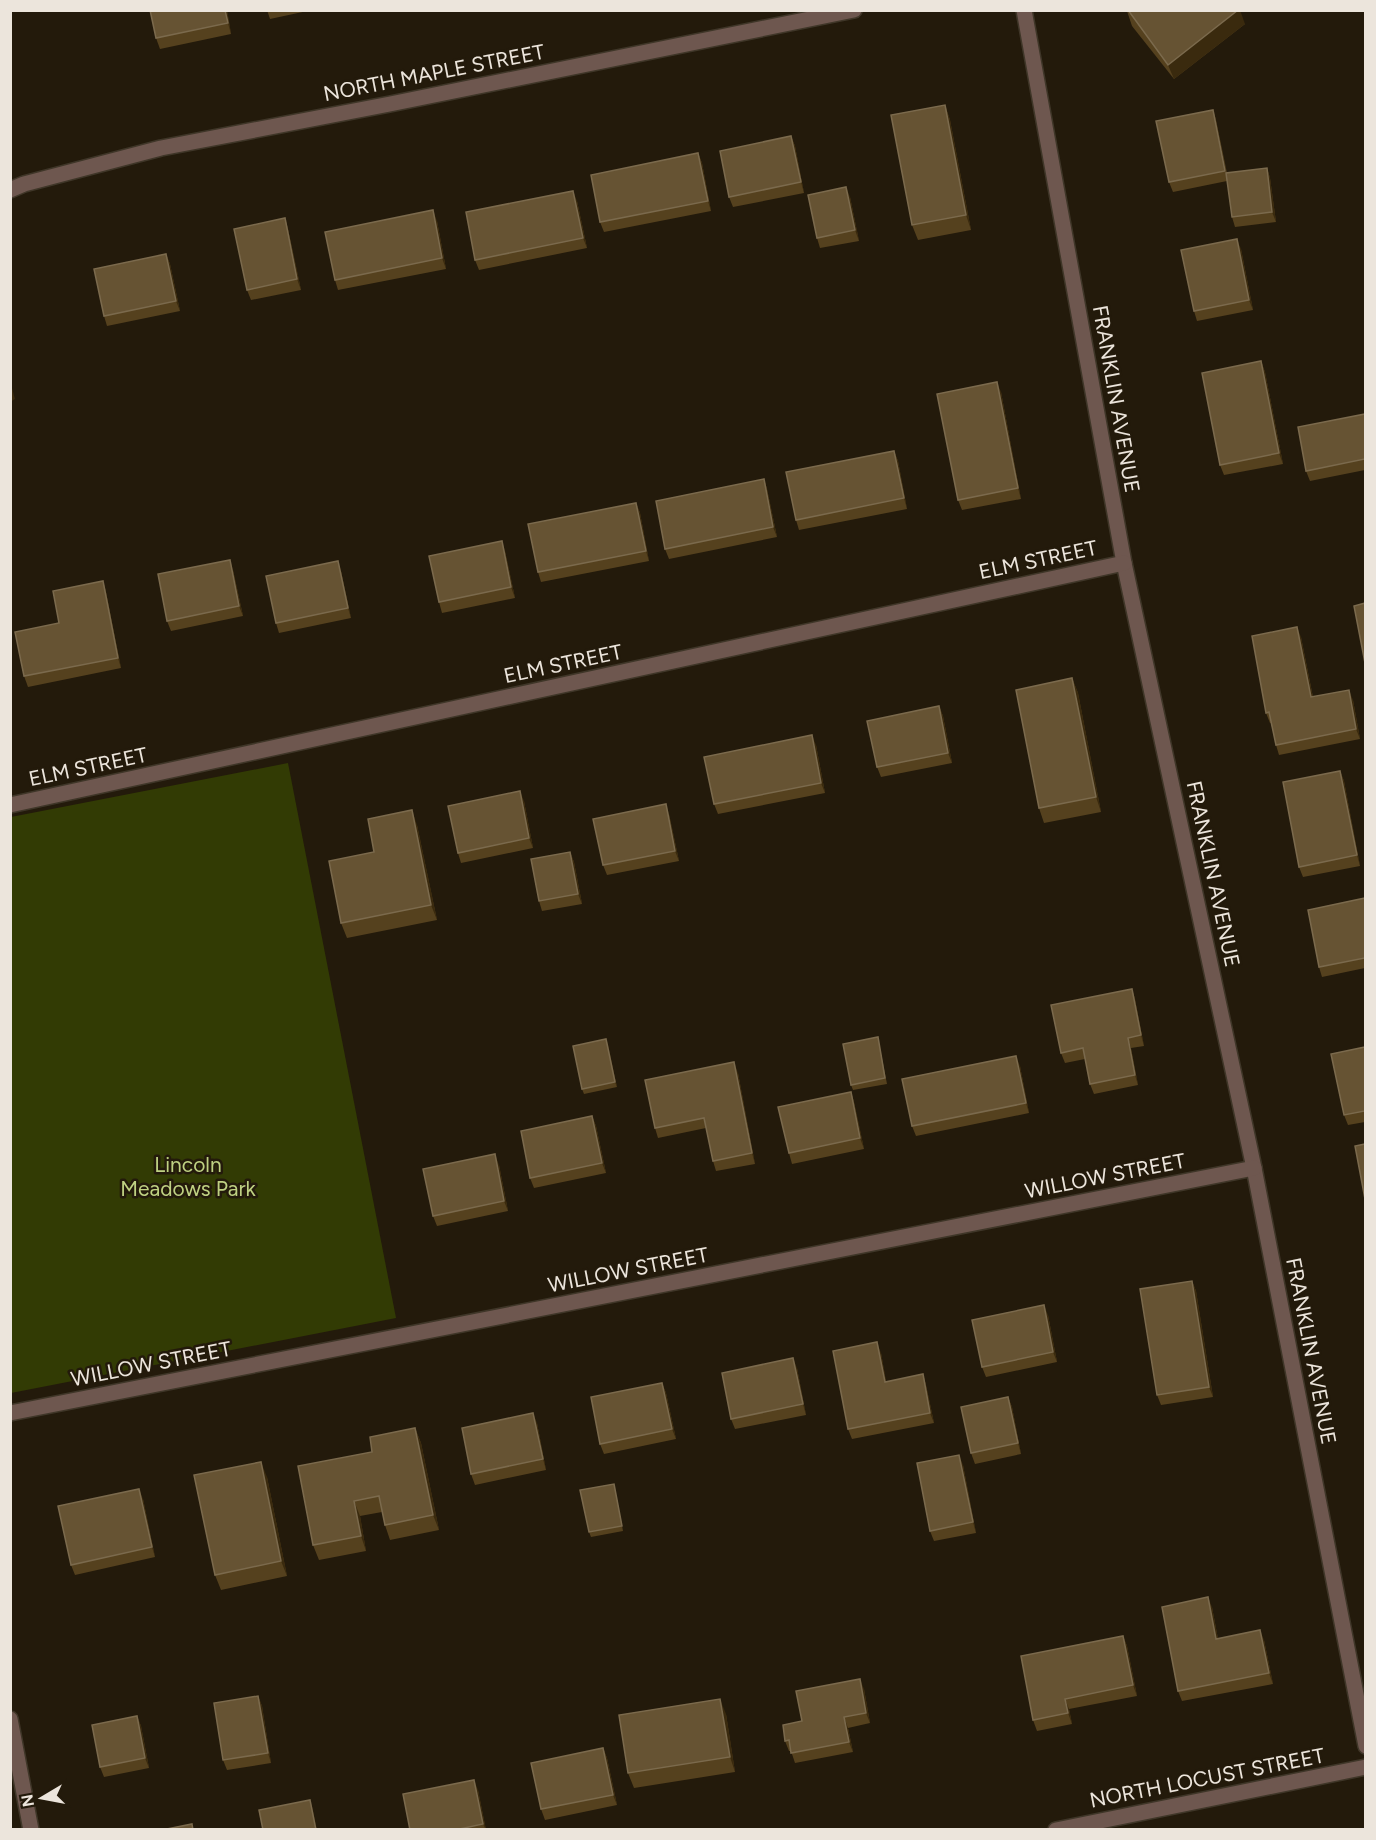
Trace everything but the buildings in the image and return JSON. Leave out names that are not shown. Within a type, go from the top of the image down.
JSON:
[{"type":"street","name":"NORTH MAPLE STREET","points":[[17,187],[161,148],[854,10]]},
{"type":"street","name":"FRANKLIN AVENUE","points":[[1024,10],[1124,563],[1254,1168],[1365,1746]]},
{"type":"street","name":"ELM STREET","points":[[10,805],[1124,563]]},
{"type":"street","name":"WILLOW STREET","points":[[10,1413],[1254,1168]]},
{"type":"street","points":[[10,1719],[31,1830]]},
{"type":"street","name":"NORTH LOCUST STREET","points":[[1056,1830],[1365,1767]]},
{"type":"green space","name":"Lincoln Meadows Park","points":[[288,763],[396,1318],[11,1393],[11,817]]}]
